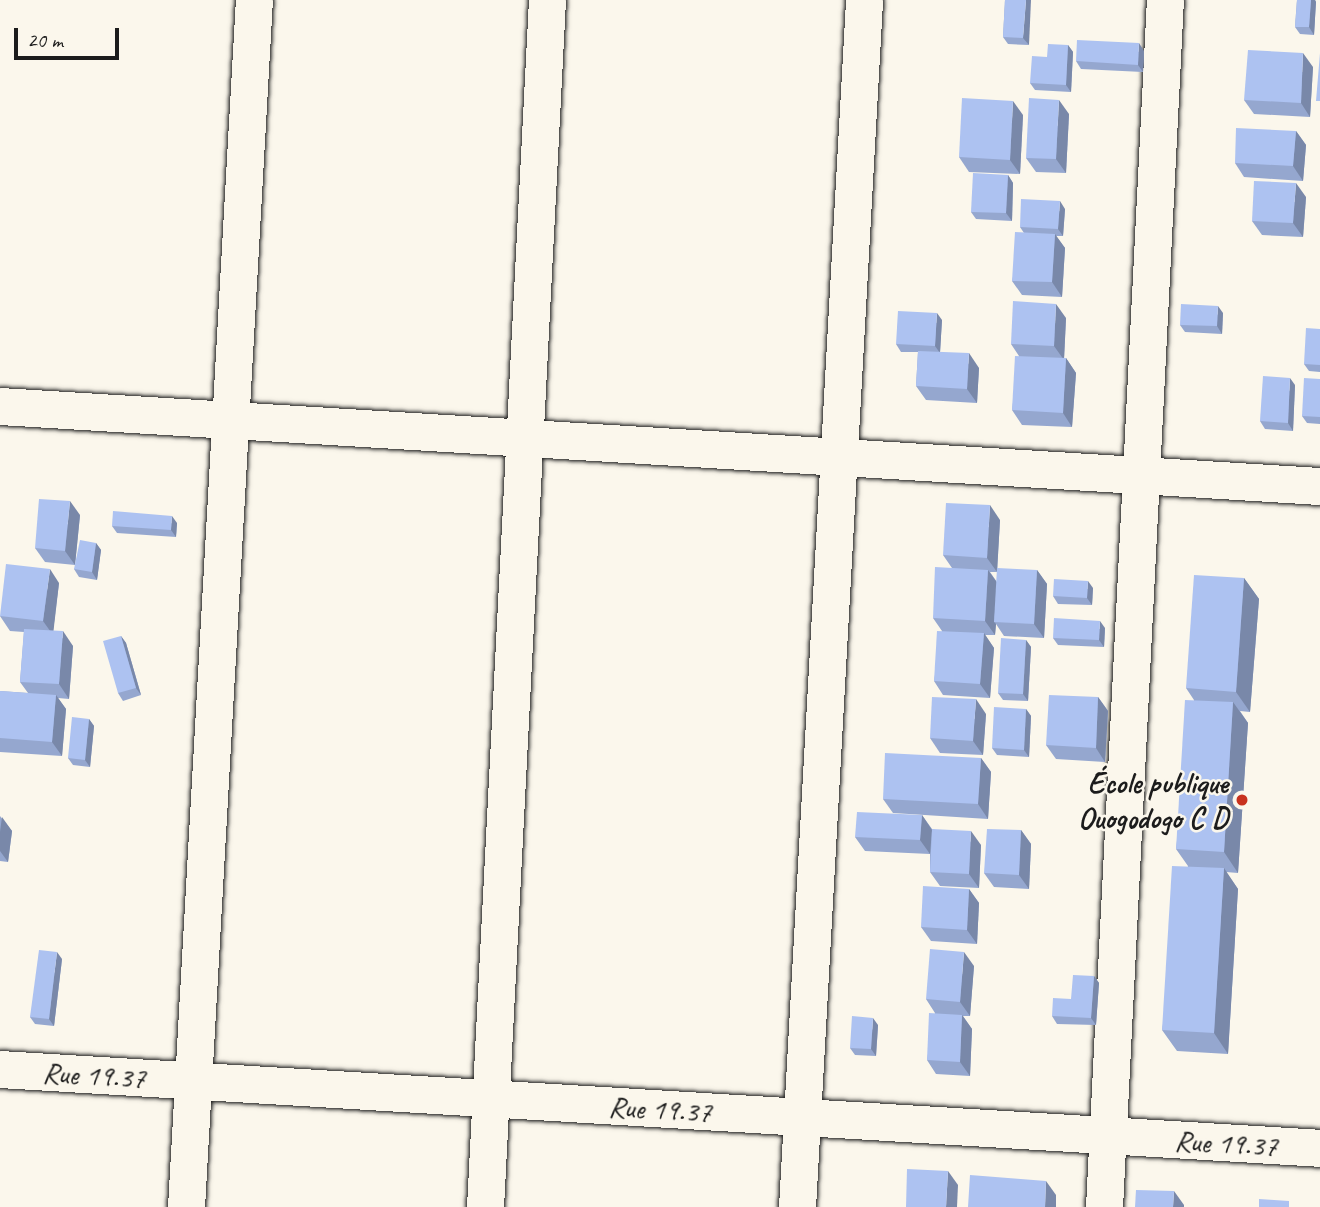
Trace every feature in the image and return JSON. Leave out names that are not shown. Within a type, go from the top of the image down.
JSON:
[{"type":"street","points":[[186,1207],[196,1080],[228,422],[254,0]]},
{"type":"street","points":[[485,1207],[529,438],[547,0]]},
{"type":"street","points":[[797,1207],[864,0]]},
{"type":"street","points":[[1104,1207],[1165,0]]},
{"type":"street","points":[[0,406],[228,422],[1320,486]]},
{"type":"street","name":"Rue 19.37","points":[[0,1069],[1320,1148]]},
{"type":"building","points":[[1005,0],[1026,0],[1023,38],[1003,37]]},
{"type":"building","points":[[1297,0],[1311,0],[1309,27],[1295,27]]},
{"type":"building","points":[[1077,40],[1139,43],[1138,65],[1076,61]]},
{"type":"building","points":[[1048,44],[1068,45],[1066,85],[1030,83],[1032,56],[1047,57]]},
{"type":"building","points":[[1248,50],[1303,53],[1301,103],[1244,100]]},
{"type":"building","points":[[1320,53],[1320,101],[1316,101]]},
{"type":"building","points":[[962,98],[1013,101],[1010,160],[959,157]]},
{"type":"building","points":[[1029,98],[1059,100],[1056,159],[1026,158]]},
{"type":"building","points":[[1236,128],[1296,131],[1293,166],[1235,163]]},
{"type":"building","points":[[973,173],[1008,175],[1006,213],[971,212]]},
{"type":"building","points":[[1254,181],[1296,183],[1293,223],[1252,221]]},
{"type":"building","points":[[1021,199],[1060,201],[1058,229],[1020,227]]},
{"type":"building","points":[[1015,232],[1055,234],[1052,282],[1012,281]]},
{"type":"building","points":[[1013,301],[1056,304],[1054,346],[1011,344]]},
{"type":"building","points":[[1181,304],[1218,306],[1217,326],[1180,325]]},
{"type":"building","points":[[898,311],[937,313],[935,346],[896,344]]},
{"type":"building","points":[[1306,328],[1320,329],[1320,365],[1304,364]]},
{"type":"building","points":[[918,351],[969,353],[967,389],[916,386]]},
{"type":"building","points":[[1015,356],[1066,358],[1063,413],[1012,410]]},
{"type":"building","points":[[1263,376],[1290,378],[1288,423],[1260,421]]},
{"type":"building","points":[[1304,378],[1320,379],[1320,417],[1302,416]]},
{"type":"building","points":[[39,499],[70,501],[65,551],[35,548]]},
{"type":"building","points":[[946,503],[990,505],[987,558],[943,555]]},
{"type":"building","points":[[113,511],[172,516],[171,530],[112,526]]},
{"type":"building","points":[[80,540],[96,543],[92,572],[74,569]]},
{"type":"building","points":[[6,564],[50,569],[43,621],[0,616]]},
{"type":"building","points":[[935,567],[988,570],[985,621],[933,618]]},
{"type":"building","points":[[997,568],[1037,570],[1034,624],[994,622]]},
{"type":"building","points":[[1194,575],[1244,578],[1236,692],[1186,688]]},
{"type":"building","points":[[1054,579],[1088,581],[1087,598],[1053,596]]},
{"type":"building","points":[[1054,618],[1100,621],[1099,640],[1053,638]]},
{"type":"building","points":[[24,629],[63,631],[59,684],[20,682]]},
{"type":"building","points":[[937,631],[984,633],[980,684],[934,681]]},
{"type":"building","points":[[121,636],[136,688],[118,693],[103,641]]},
{"type":"building","points":[[1001,638],[1026,640],[1023,694],[998,693]]},
{"type":"building","points":[[0,691],[56,695],[52,742],[0,738]]},
{"type":"building","points":[[1049,695],[1098,697],[1096,748],[1046,745]]},
{"type":"building","points":[[932,697],[976,699],[973,741],[930,738]]},
{"type":"building","points":[[1185,700],[1233,702],[1224,852],[1176,849]]},
{"type":"building","points":[[994,707],[1026,709],[1024,750],[992,748]]},
{"type":"building","points":[[72,717],[89,719],[85,760],[68,758]]},
{"type":"building","points":[[885,753],[981,758],[978,804],[883,799]]},
{"type":"building","points":[[857,812],[922,815],[920,840],[855,837]]},
{"type":"building","points":[[932,829],[971,831],[969,874],[930,872]]},
{"type":"building","points":[[987,829],[1021,830],[1019,875],[984,873]]},
{"type":"building","points":[[1172,866],[1224,868],[1214,1033],[1162,1030]]},
{"type":"building","points":[[923,886],[969,889],[967,930],[921,927]]},
{"type":"building","points":[[930,949],[964,952],[960,1002],[926,999]]},
{"type":"building","points":[[39,950],[57,952],[49,1019],[30,1017]]},
{"type":"building","points":[[1073,975],[1094,976],[1091,1018],[1052,1016],[1053,998],[1071,999]]},
{"type":"building","points":[[929,1013],[962,1015],[960,1062],[927,1060]]},
{"type":"building","points":[[852,1016],[873,1018],[871,1049],[850,1048]]},
{"type":"building","points":[[907,1169],[948,1171],[946,1207],[906,1207]]},
{"type":"building","points":[[970,1175],[1046,1181],[1045,1207],[968,1207]]},
{"type":"building","points":[[1136,1190],[1174,1191],[1173,1207],[1135,1207]]},
{"type":"building","points":[[1259,1199],[1289,1201],[1289,1207],[1259,1207]]},
{"type":"place","name":"École publique Ouogodogo C D","points":[[1242,800]]}]
